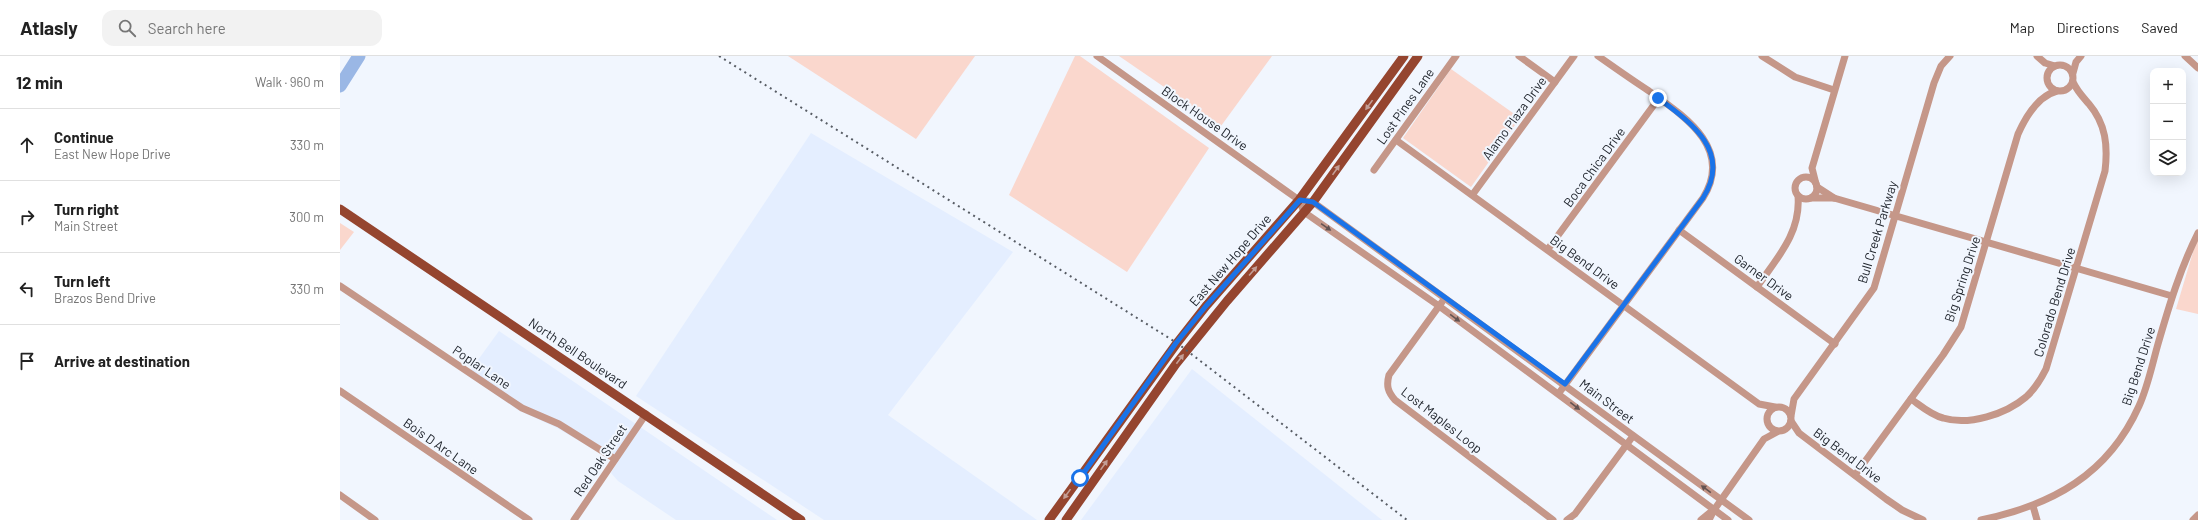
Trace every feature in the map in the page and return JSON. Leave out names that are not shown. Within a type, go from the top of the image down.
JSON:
[{"type":"main road","name":"East New Hope Drive","points":[[1049,520],[1176,343],[1206,306],[1300,200],[1404,56]]},
{"type":"main road","name":"East New Hope Drive","points":[[1066,520],[1176,364],[1227,301],[1313,202],[1418,56]]},
{"type":"main road","name":"North Bell Boulevard","points":[[340,209],[801,520]]},
{"type":"street","name":"Block House Drive","points":[[1098,56],[1300,200]]},
{"type":"street","name":"Lost Pines Lane","points":[[1374,170],[1456,56]]},
{"type":"street","points":[[1519,56],[1555,82]]},
{"type":"street","name":"Alamo Plaza Drive","points":[[1472,194],[1574,56]]},
{"type":"street","points":[[1559,394],[1706,193],[1712,167],[1711,154],[1698,130],[1658,98],[1598,56]]},
{"type":"street","points":[[1762,56],[1795,78],[1834,90]]},
{"type":"street","points":[[1799,211],[1816,193],[1816,185],[1812,168],[1845,56]]},
{"type":"street","name":"Bull Creek Parkway","points":[[1791,418],[1794,399],[1874,288],[1934,83],[1941,66],[1950,56]]},
{"type":"street","points":[[2037,56],[2045,63],[2055,66],[2064,65],[2078,59]]},
{"type":"street","points":[[2185,56],[2198,68]]},
{"type":"street","points":[[2055,66],[2048,78],[2046,94],[2061,91],[2073,82],[2073,73],[2078,59]]},
{"type":"street","points":[[2045,63],[2051,87],[2061,91],[2078,93]]},
{"type":"street","points":[[2064,65],[2073,73]]},
{"type":"street","name":"Colorado Bend Drive","points":[[1911,399],[1941,418],[1960,421],[2001,412],[2026,397],[2040,381],[2051,358],[2105,171],[2108,149],[2105,134],[2099,121],[2090,105],[2078,93],[2073,82]]},
{"type":"street","name":"Big Spring Drive","points":[[1855,475],[1944,355],[1960,327],[2018,134],[2030,113],[2046,94]]},
{"type":"street","name":"Boca Chica Drive","points":[[1548,249],[1658,98]]},
{"type":"street","name":"Big Bend Drive","points":[[1396,140],[1548,249],[1759,404],[1777,407]]},
{"type":"street","points":[[1757,286],[1790,239],[1799,211],[1798,196],[1795,187],[1800,178],[1812,168]]},
{"type":"street","points":[[1800,178],[1808,177],[1834,198]]},
{"type":"street","points":[[1798,196],[1804,199],[1834,198],[2172,296]]},
{"type":"street","name":"Main Street","points":[[1300,200],[1313,202],[1446,297],[1749,520]]},
{"type":"street","points":[[1300,200],[1304,212]]},
{"type":"street","name":"Main Street","points":[[1304,212],[1439,306],[1559,394],[1625,446],[1728,520]]},
{"type":"street","name":"Garner Drive","points":[[1679,230],[1835,344]]},
{"type":"street","name":"Big Bend Drive","points":[[1981,520],[2033,506],[2075,483],[2094,469],[2110,453],[2124,434],[2142,399],[2179,274],[2198,233]]},
{"type":"street","name":"Poplar Lane","points":[[340,286],[522,408],[559,424],[615,459]]},
{"type":"street","name":"Lost Maples Loop","points":[[1446,297],[1389,375],[1387,388],[1395,400],[1553,520]]},
{"type":"street","name":"Bois D Arc Lane","points":[[340,391],[529,520]]},
{"type":"street","name":"Bull Creek Parkway","points":[[1777,407],[1794,399]]},
{"type":"street","name":"Big Bend Drive","points":[[1759,404],[1766,421]]},
{"type":"street","points":[[1709,520],[1714,510],[1764,439],[1788,427],[1791,418],[1786,409],[1777,407],[1770,410],[1766,421],[1764,439]]},
{"type":"street","name":"Red Oak Street","points":[[574,520],[646,414]]},
{"type":"street","name":"Big Bend Drive","points":[[1791,418],[1799,434],[1902,510],[1923,520]]},
{"type":"street","points":[[1766,421],[1771,429],[1780,431]]},
{"type":"street","name":"Big Bend Drive","points":[[1780,431],[1799,434]]},
{"type":"street","points":[[1567,520],[1575,514],[1633,436]]},
{"type":"street","points":[[340,495],[376,520]]},
{"type":"street","points":[[2033,506],[2037,520]]},
{"type":"street","points":[[1701,520],[1714,510]]},
{"type":"street","points":[[2193,520],[2198,515]]},
{"type":"shaded area","points":[[788,56],[975,56],[916,139]]},
{"type":"shaded area","points":[[1075,56],[1080,56],[1209,148],[1127,272],[1009,195]]},
{"type":"shaded area","points":[[1119,56],[1272,56],[1221,126]]},
{"type":"shaded area","points":[[1451,69],[1520,118],[1471,187],[1403,138]]},
{"type":"shaded area","points":[[811,133],[1013,252],[888,415],[1037,520],[824,520],[636,396]]},
{"type":"shaded area","points":[[340,223],[354,232],[340,250]]},
{"type":"shaded area","points":[[2198,239],[2198,314],[2176,309]]},
{"type":"shaded area","points":[[499,331],[777,520],[676,520],[618,481],[611,473],[617,463],[557,428],[518,410],[467,375]]},
{"type":"shaded area","points":[[1192,369],[1382,520],[1081,520]]},
{"type":"waterway","points":[[340,86],[359,56]]},
{"type":"railway","points":[[719,56],[1177,343],[1407,520]]},
{"type":"route","points":[[1080,478],[1176,343],[1206,306],[1300,200],[1313,202],[1565,384],[1703,198],[1710,181],[1712,167],[1711,154],[1705,140],[1698,130],[1687,120],[1658,98]]}]
